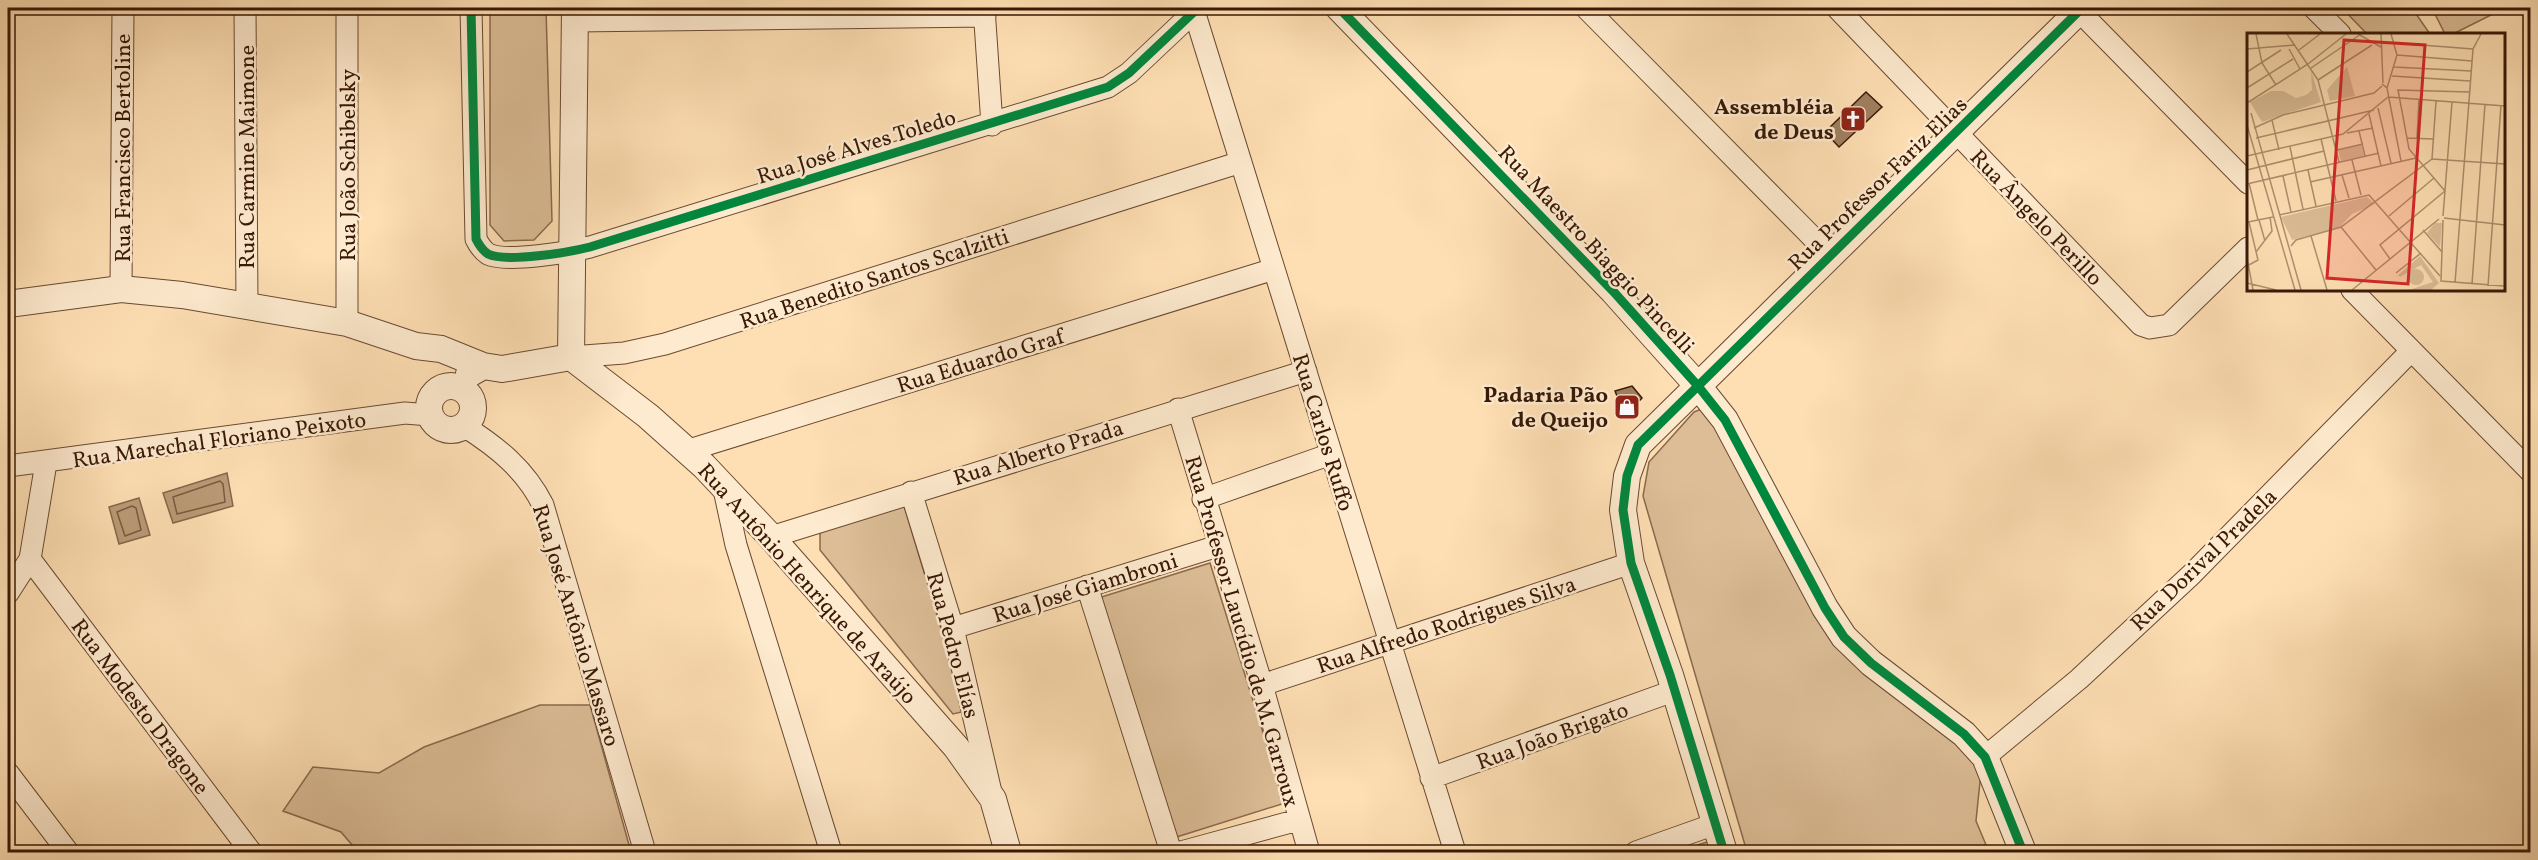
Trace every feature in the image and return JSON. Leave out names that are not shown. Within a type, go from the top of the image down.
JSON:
[{"type":"street","name":"Rua Francisco Bertoline","points":[[121,289],[123,8]]},
{"type":"street","name":"Rua Carmine Maimone","points":[[245,8],[247,306]]},
{"type":"street","name":"Rua João Schibelsky","points":[[347,8],[347,323]]},
{"type":"street","name":"Rua José Alves Toledo","points":[[471,8],[476,239],[480,248],[497,256],[570,252],[992,125],[1108,87],[1129,73],[1196,9]]},
{"type":"street","name":"Rua Maestro Biaggio Pincelli","points":[[1339,8],[1613,291],[1698,386],[1725,420],[1819,598],[1844,637],[1871,663],[1964,734],[1985,757],[2023,852]]},
{"type":"street","points":[[1586,8],[1831,256]]},
{"type":"street","name":"Rua Ângelo Perillo","points":[[1837,8],[2140,325],[2150,328],[2169,325],[2247,249]]},
{"type":"street","points":[[2078,8],[2247,182]]},
{"type":"street","name":"Rua Professor Fariz Elias","points":[[1724,852],[1631,562],[1623,510],[1627,476],[1638,445],[1956,133],[2078,8]]},
{"type":"street","points":[[2314,8],[2339,33]]},
{"type":"street","name":"Rua Carlos Ruffo","points":[[1196,9],[1241,162],[1455,852]]},
{"type":"street","points":[[571,357],[570,252],[575,14],[984,12],[992,125]]},
{"type":"street","name":"Rua Benedito Santos Scalzitti","points":[[458,390],[473,371],[571,357],[624,353],[665,344],[1241,162]]},
{"type":"street","name":"Rua Eduardo Graf","points":[[686,451],[1274,269]]},
{"type":"street","points":[[8,304],[121,289],[247,306],[347,323],[416,346],[441,349],[493,368]]},
{"type":"street","points":[[2353,291],[2530,471]]},
{"type":"street","points":[[416,346],[439,368],[473,406],[471,418],[464,426],[455,430],[444,429],[436,424],[430,415],[429,407],[436,393],[458,390]]},
{"type":"street","name":"Rua Dorival Pradela","points":[[1985,757],[2079,678],[2192,574],[2411,351]]},
{"type":"street","name":"Rua Antônio Henrique de Araújo","points":[[571,357],[648,416],[723,485],[956,747]]},
{"type":"street","name":"Rua Alberto Prada","points":[[771,537],[1306,371]]},
{"type":"street","name":"Rua Professor Laucídio de M. Garroux","points":[[1178,409],[1203,499],[1262,686],[1298,820],[1309,852]]},
{"type":"street","name":"Rua Marechal Floriano Peixoto","points":[[8,466],[46,463],[405,413],[430,415]]},
{"type":"street","name":"Rua José Antônio Massaro","points":[[464,426],[491,443],[512,461],[532,484],[543,505],[645,852]]},
{"type":"street","points":[[1203,499],[1331,454]]},
{"type":"street","points":[[8,593],[30,559],[46,463]]},
{"type":"street","points":[[723,485],[736,545],[831,852]]},
{"type":"street","name":"Rua Pedro Elías","points":[[911,492],[953,628],[993,799],[1008,852]]},
{"type":"street","name":"Rua José Giambroni","points":[[953,628],[1218,546]]},
{"type":"street","name":"Rua Modesto Dragone","points":[[30,559],[251,852]]},
{"type":"street","name":"Rua Alfredo Rodrigues Silva","points":[[1262,686],[1631,562]]},
{"type":"street","points":[[1087,586],[1171,852]]},
{"type":"street","name":"Rua João Brigato","points":[[1431,778],[1673,691]]},
{"type":"street","name":"Rua Pedro Elías","points":[[956,747],[993,799]]},
{"type":"street","points":[[8,773],[68,852]]},
{"type":"street","points":[[1181,852],[1298,820]]},
{"type":"street","points":[[1636,852],[1715,824]]},
{"type":"shaded area","points":[[490,8],[546,8],[552,221],[534,240],[504,241],[490,225]]},
{"type":"shaded area","points":[[2342,8],[2412,8],[2429,33],[2366,33]]},
{"type":"shaded area","points":[[2432,8],[2505,8],[2455,33],[2444,33]]},
{"type":"shaded area","points":[[1704,408],[1716,413],[1814,615],[1982,762],[1976,821],[1989,852],[1747,852],[1643,496],[1649,462],[1694,412]]},
{"type":"shaded area","points":[[904,506],[966,711],[953,714],[820,550],[820,531]]},
{"type":"shaded area","points":[[1210,563],[1285,803],[1167,840],[1092,600]]},
{"type":"shaded area","points":[[540,705],[590,705],[631,852],[358,852],[341,832],[283,811],[313,767],[379,773],[424,747]]},
{"type":"shaded area","points":[[1707,842],[1710,852],[1675,852]]},
{"type":"water","points":[[227,473],[233,506],[173,523],[163,493]]},
{"type":"water","points":[[139,498],[150,535],[119,544],[109,507]]},
{"type":"building","name":"Assembléia de Deus","points":[[1866,92],[1882,107],[1839,147],[1825,132]]},
{"type":"building","name":"Padaria Pão de Queijo","points":[[1632,386],[1642,398],[1625,416],[1615,391]]},
{"type":"cycle path","points":[[471,8],[476,239],[488,254],[509,257],[554,254],[590,247],[1108,87],[1129,73],[1198,8]]},
{"type":"cycle path","points":[[1339,8],[1613,291],[1698,386],[1725,420],[1825,608],[1844,637],[1871,663],[1964,734],[1985,757],[2023,852]]},
{"type":"cycle path","points":[[1724,852],[1670,675],[1631,563],[1623,510],[1627,476],[1638,445],[2082,8]]},
{"type":"place","name":"Assembléia de Deus","points":[[1853,119]]},
{"type":"place","name":"Padaria Pão de Queijo","points":[[1627,407]]}]
